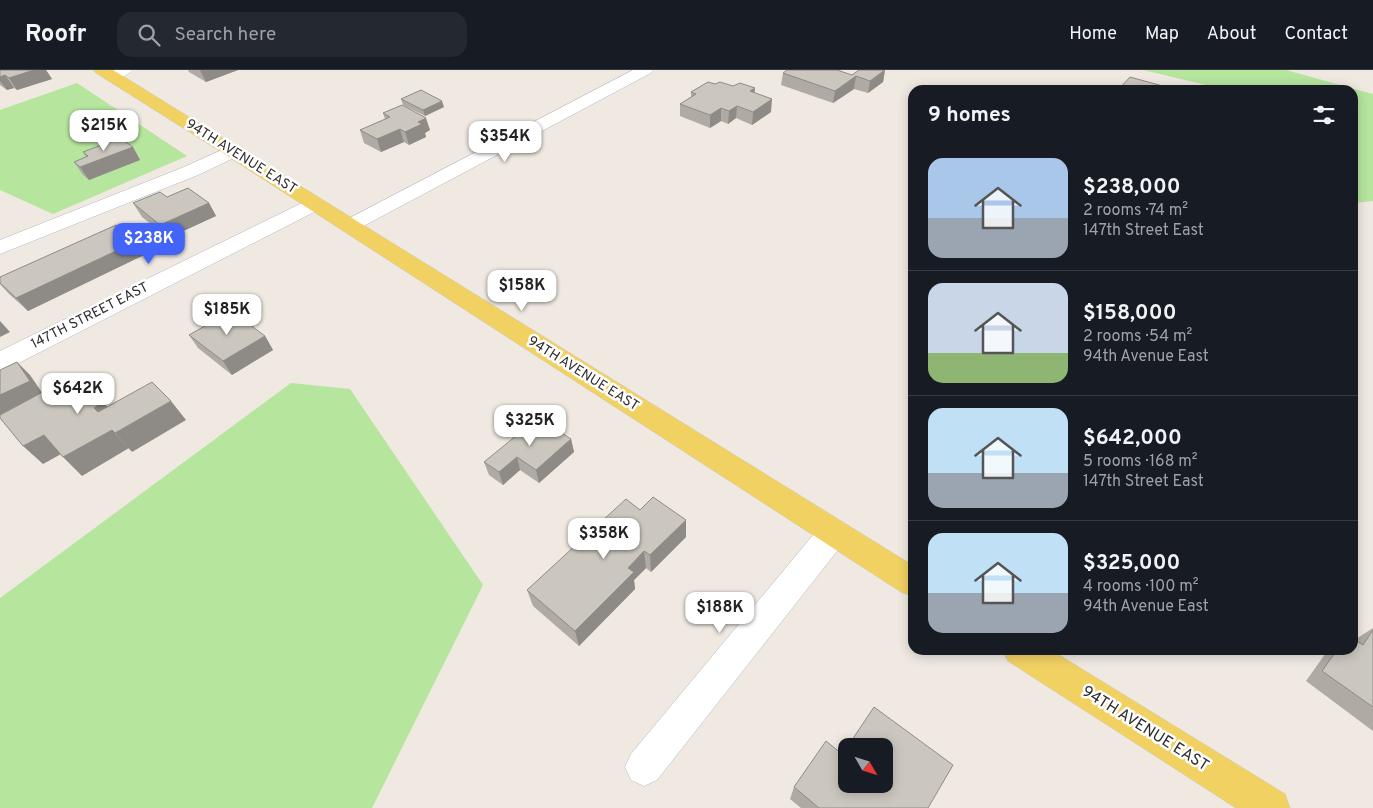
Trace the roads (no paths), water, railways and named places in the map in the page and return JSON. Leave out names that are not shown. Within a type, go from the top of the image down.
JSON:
[{"type":"main road","name":"94TH AVENUE EAST","points":[[112,72],[348,226],[908,579]]},
{"type":"main road","name":"94TH AVENUE EAST","points":[[1028,655],[1271,808]]},
{"type":"street","points":[[348,226],[645,70]]},
{"type":"street","points":[[0,248],[192,171],[233,151]]},
{"type":"street","name":"147TH STREET EAST","points":[[0,362],[315,204]]},
{"type":"street","points":[[644,767],[834,532]]}]
